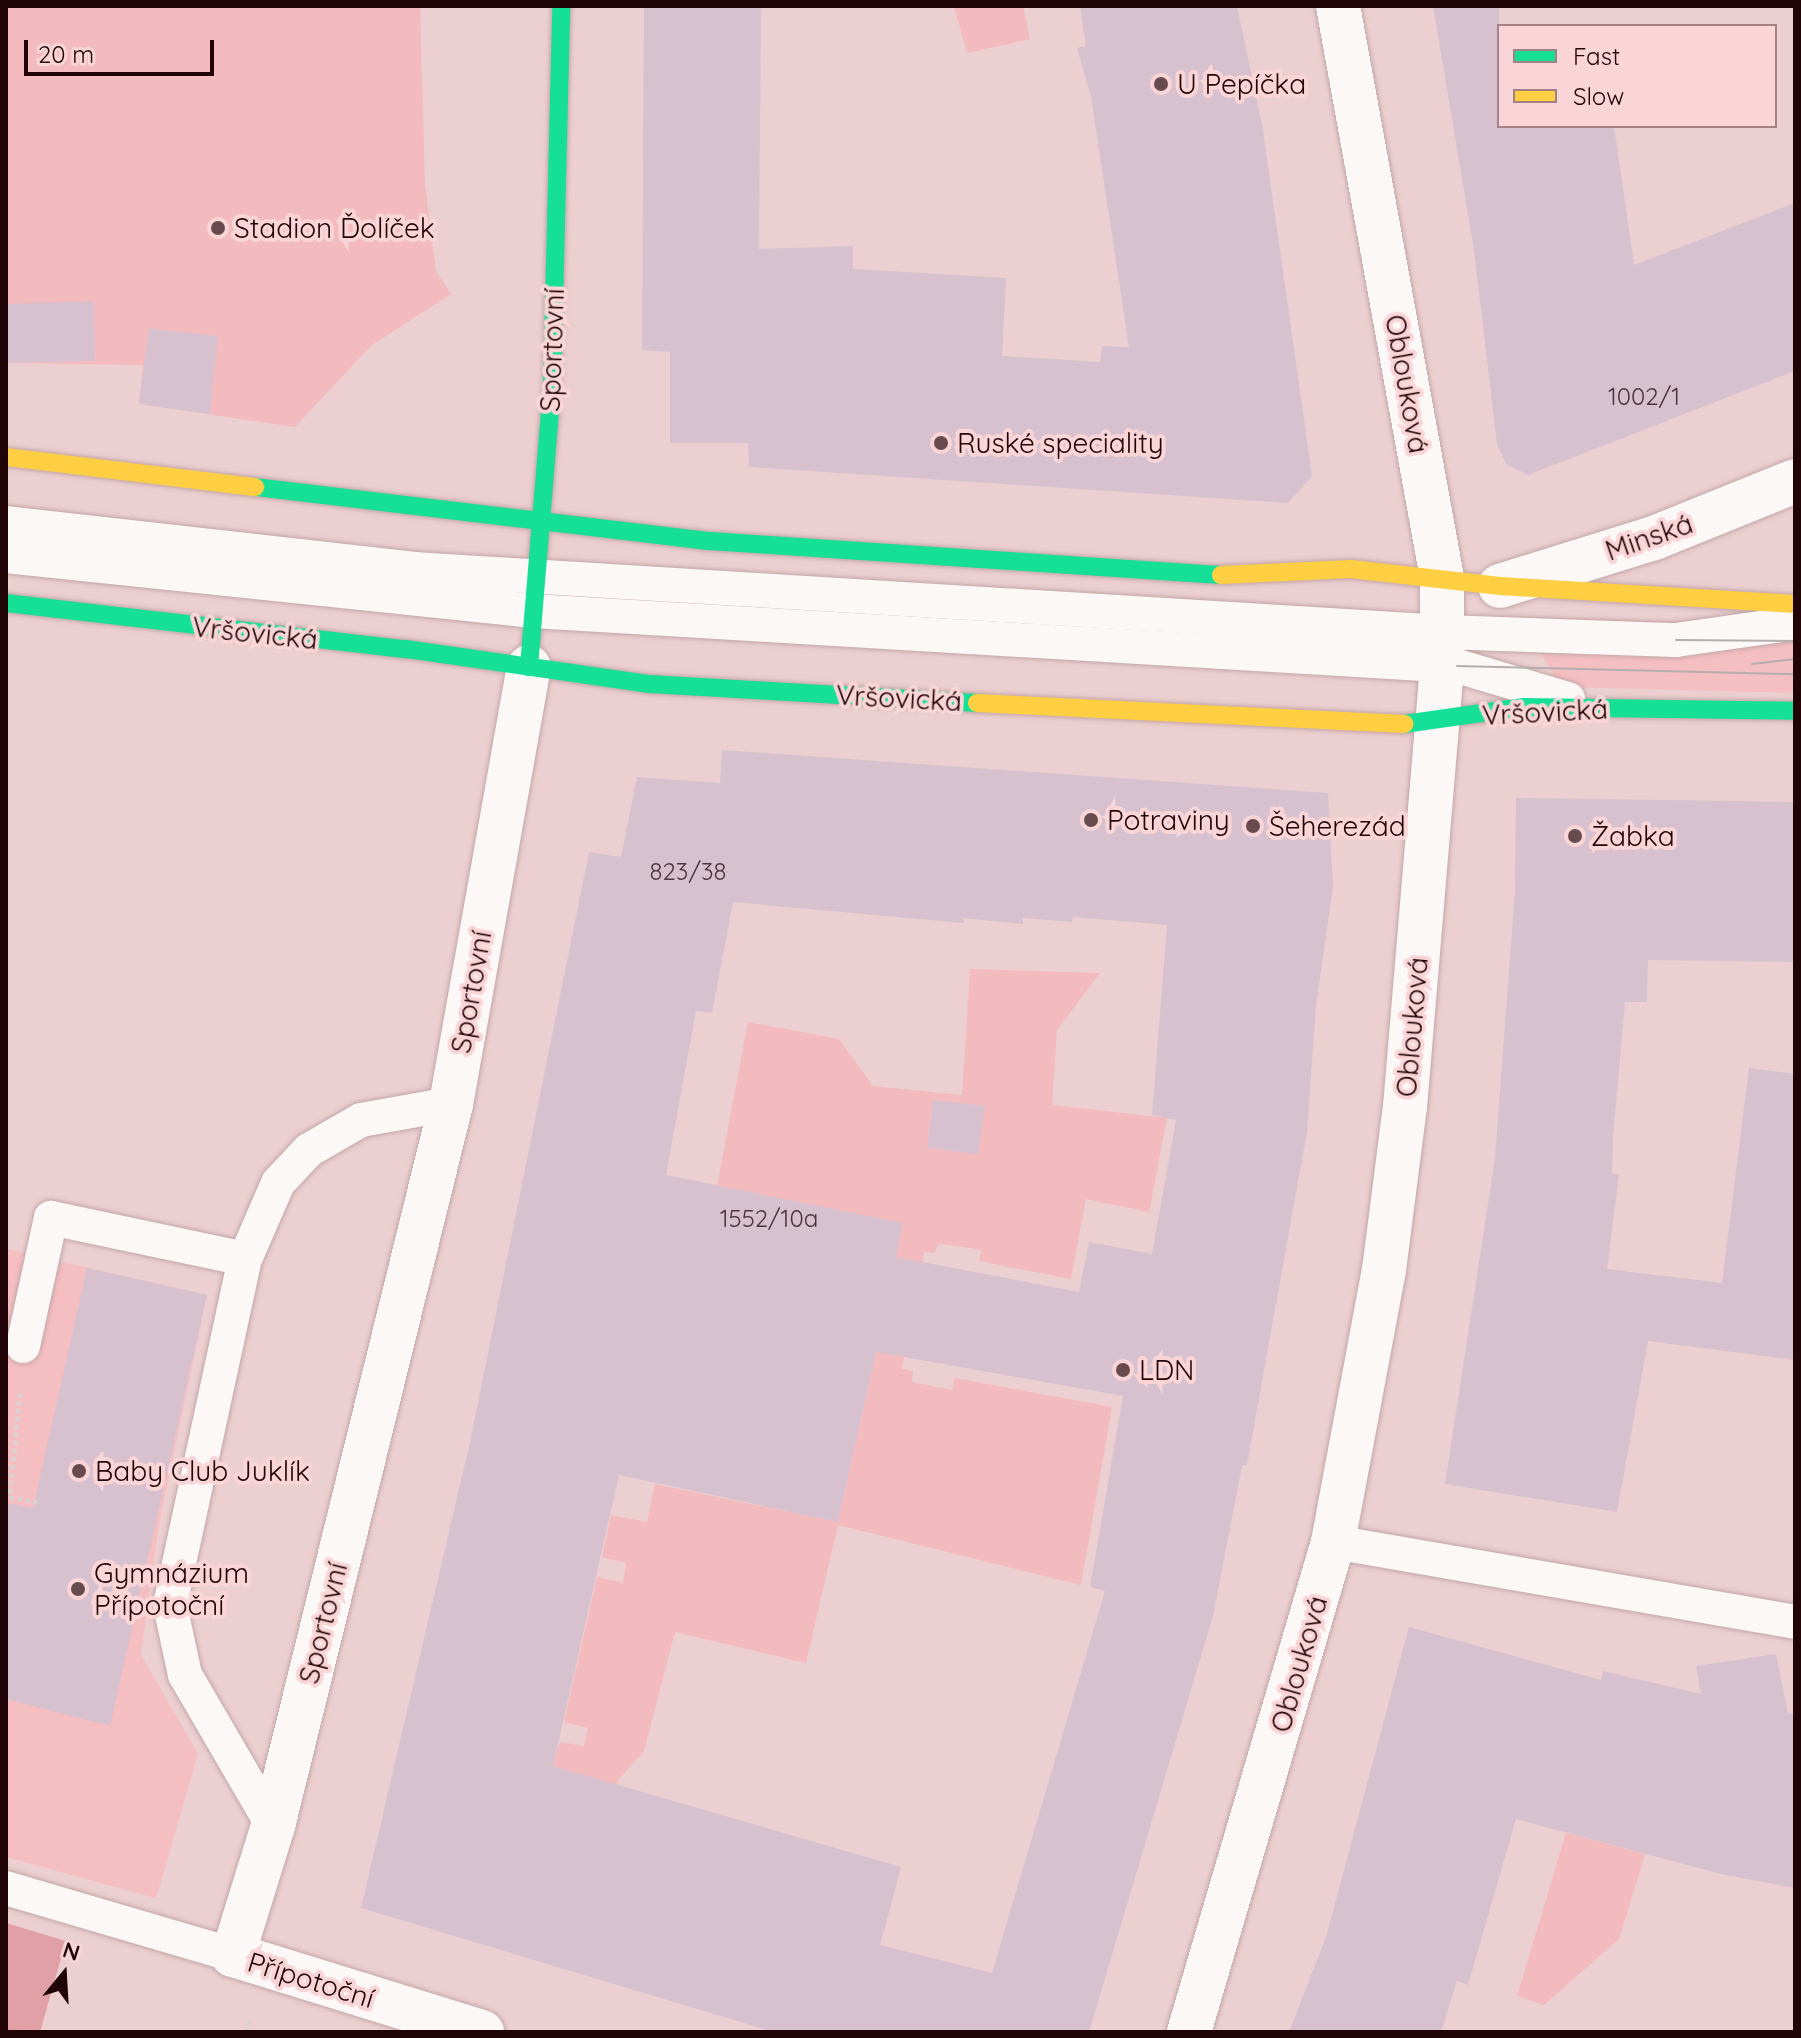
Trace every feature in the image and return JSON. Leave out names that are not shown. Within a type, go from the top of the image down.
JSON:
[{"type":"main road","name":"Sportovní","points":[[529,667],[552,386],[561,6]]},
{"type":"main road","points":[[6,457],[542,524],[710,541],[1220,575],[1351,569],[1500,586],[1795,604]]},
{"type":"main road","name":"Vršovická","points":[[6,603],[529,667],[624,682],[698,687],[1386,727],[1524,707],[1795,711]]},
{"type":"street","name":"Oblouková","points":[[1189,2032],[1333,1542],[1384,1270],[1405,1107],[1437,720],[1442,649],[1442,578],[1338,6]]},
{"type":"street","name":"Minská","points":[[1500,586],[1654,538],[1795,481]]},
{"type":"street","name":"Sportovní","points":[[233,1955],[273,1826],[451,1104],[529,667]]},
{"type":"street","name":"Přípotoční","points":[[233,1955],[482,2032]]},
{"type":"lane","points":[[6,523],[236,551],[1442,649],[1481,671],[1602,708]]},
{"type":"lane","points":[[6,556],[533,611],[1442,649],[1676,640],[1795,623]]},
{"type":"lane","points":[[273,1826],[185,1675],[170,1605],[245,1259],[278,1183],[309,1150],[361,1120],[451,1104]]},
{"type":"lane","points":[[23,1346],[51,1218],[245,1259]]},
{"type":"lane","points":[[1333,1542],[1795,1622]]},
{"type":"lane","points":[[6,1888],[233,1955]]},
{"type":"path","points":[[23,1346],[10,1497],[38,1502]]},
{"type":"shaded area","name":"Stadion Ďolíček","points":[[6,6],[420,6],[425,184],[436,271],[451,294],[372,345],[295,427],[139,404],[143,365],[6,363]]},
{"type":"shaded area","points":[[954,6],[1023,6],[1030,39],[967,53]]},
{"type":"shaded area","points":[[1520,617],[1795,625],[1795,693],[1561,687]]},
{"type":"shaded area","points":[[970,969],[1100,973],[1057,1030],[1052,1105],[1167,1118],[1149,1212],[1086,1199],[1071,1279],[979,1261],[981,1250],[938,1243],[935,1253],[924,1252],[902,1369],[913,1371],[912,1382],[952,1390],[955,1378],[1112,1407],[1081,1585],[838,1525],[806,1663],[675,1632],[644,1751],[619,1779],[605,1823],[545,1757],[554,1760],[560,1742],[584,1746],[588,1728],[564,1722],[597,1577],[623,1583],[626,1563],[602,1557],[611,1515],[647,1522],[655,1484],[838,1522],[876,1352],[717,1186],[748,1022],[839,1039],[873,1086],[962,1095]],"holes":[[[933,1100],[984,1106],[978,1154],[927,1147]]]},
{"type":"shaded area","name":"Gymnázium Přípotoční","points":[[6,1249],[207,1295],[159,1524],[141,1655],[198,1754],[156,1898],[6,1857]]},
{"type":"shaded area","points":[[1566,1833],[1645,1854],[1619,1939],[1544,2005],[1517,1996]]},
{"type":"shaded area","points":[[6,1923],[66,1941],[40,2032],[6,2032]]},
{"type":"building","points":[[644,6],[761,6],[759,249],[853,246],[853,269],[1006,278],[1002,356],[1100,362],[1102,346],[1129,347],[1091,97],[1077,48],[1086,46],[1080,6],[1237,6],[1262,124],[1312,476],[1288,503],[749,467],[748,443],[670,443],[670,352],[642,350]]},
{"type":"building","points":[[1433,6],[1499,6],[1497,128],[1614,128],[1634,265],[1795,203],[1795,371],[1528,475],[1506,464],[1497,444],[1474,250]]},
{"type":"building","points":[[94,301],[95,361],[6,363],[6,304]]},
{"type":"building","points":[[149,328],[218,336],[210,414],[139,404]]},
{"type":"building","points":[[722,750],[1328,793],[1333,886],[1316,1005],[1307,1132],[1247,1465],[1242,1466],[1213,1616],[1089,2032],[774,2032],[361,1908],[470,1442],[589,852],[621,857],[637,777],[720,783]],"holes":[[[733,902],[964,923],[963,918],[1023,924],[1023,918],[1072,922],[1073,917],[1167,925],[1152,1115],[1176,1120],[1152,1254],[1089,1242],[1079,1292],[896,1257],[903,1223],[666,1175],[696,1011],[712,1013]],[[876,1352],[1123,1396],[1090,1587],[1105,1591],[992,1973],[880,1945],[901,1867],[553,1766],[619,1475],[838,1522]]]},
{"type":"building","points":[[1516,798],[1795,802],[1795,962],[1648,960],[1647,1002],[1625,1002],[1613,1136],[1612,1174],[1619,1174],[1607,1269],[1722,1283],[1749,1068],[1795,1074],[1795,1360],[1648,1341],[1617,1512],[1445,1484],[1495,1158],[1515,891]]},
{"type":"building","points":[[933,1100],[985,1106],[978,1154],[927,1148]]},
{"type":"building","points":[[87,1268],[207,1295],[110,1726],[6,1699],[6,1503],[33,1508]]},
{"type":"building","points":[[1409,1627],[1601,1680],[1603,1671],[1701,1694],[1696,1666],[1776,1654],[1788,1713],[1795,1715],[1795,1888],[1721,1874],[1516,1819],[1468,1985],[1457,1981],[1441,2032],[1289,2032],[1326,1937]]},
{"type":"tram line","points":[[1676,640],[1795,641]]},
{"type":"tram line","points":[[1752,664],[1795,659]]},
{"type":"tram line","points":[[1457,666],[1795,674]]},
{"type":"traffic: fast","points":[[529,667],[552,386],[561,6]]},
{"type":"traffic: fast","points":[[255,487],[710,541],[1221,575]]},
{"type":"traffic: fast","points":[[6,603],[406,649],[650,684],[977,703]]},
{"type":"traffic: fast","points":[[1404,724],[1524,707],[1795,711]]},
{"type":"traffic: slow","points":[[6,457],[255,487]]},
{"type":"traffic: slow","points":[[1221,575],[1351,569],[1500,586],[1795,604]]},
{"type":"traffic: slow","points":[[977,703],[1404,724]]},
{"type":"place","name":"U Pepíčka","points":[[1161,84]]},
{"type":"place","name":"Stadion Ďolíček","points":[[218,228]]},
{"type":"place","name":"Ruské speciality","points":[[941,443]]},
{"type":"place","name":"Potraviny","points":[[1091,820]]},
{"type":"place","name":"Šeherezád","points":[[1253,826]]},
{"type":"place","name":"Žabka","points":[[1575,836]]},
{"type":"place","name":"LDN","points":[[1123,1370]]},
{"type":"place","name":"Baby Club Juklík","points":[[79,1471]]},
{"type":"place","name":"Gymnázium Přípotoční","points":[[78,1589]]}]
